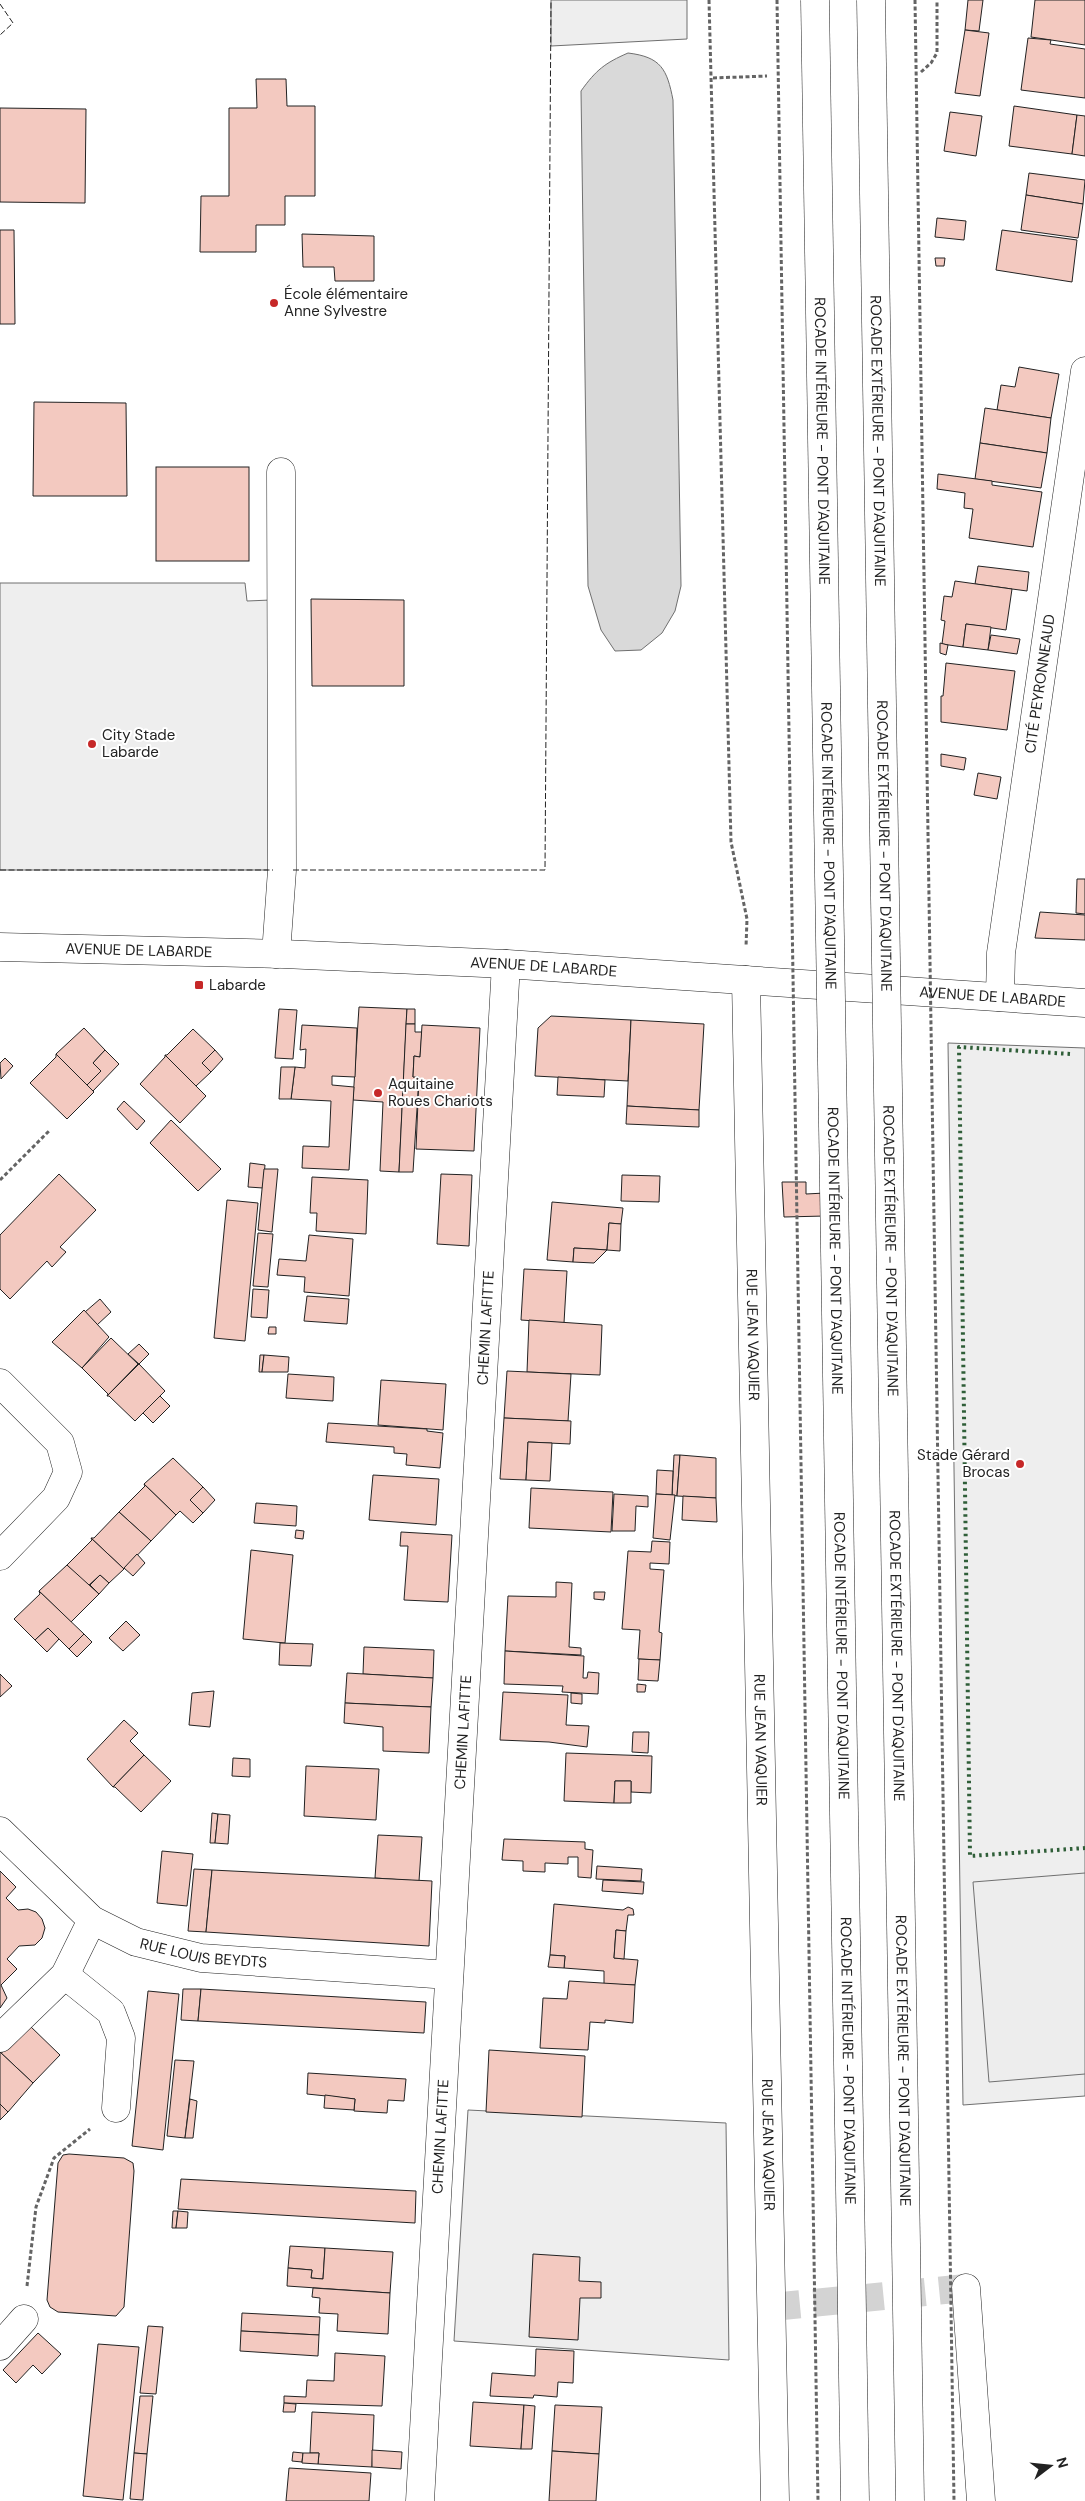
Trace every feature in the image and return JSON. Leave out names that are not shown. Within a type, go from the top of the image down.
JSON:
[{"type":"main road","name":"ROCADE INTÉRIEURE - PONT D'AQUITAINE","points":[[815,0],[855,2501]]},
{"type":"main road","name":"ROCADE EXTÉRIEURE - PONT D'AQUITAINE","points":[[871,0],[910,2501]]},
{"type":"main road","name":"CITÉ PEYRONNEAUD","points":[[1000,997],[1001,953],[1085,371]]},
{"type":"main road","points":[[276,954],[282,870],[281,472]]},
{"type":"main road","name":"AVENUE DE LABARDE","points":[[0,947],[276,954],[506,964],[1085,1002]]},
{"type":"main road","name":"CHEMIN LAFITTE","points":[[420,2501],[506,964]]},
{"type":"main road","name":"RUE JEAN VAQUIER","points":[[746,980],[775,2501]]},
{"type":"main road","points":[[0,1383],[60,1443],[68,1472],[56,1498],[0,1556]]},
{"type":"main road","name":"RUE LOUIS BEYDTS","points":[[0,1831],[92,1920],[136,1942],[201,1958],[449,1975]]},
{"type":"main road","points":[[0,2038],[65,1975],[92,1920]]},
{"type":"main road","points":[[65,1975],[111,2012],[121,2038],[116,2108]]},
{"type":"main road","points":[[966,2288],[981,2501]]},
{"type":"main road","points":[[0,2346],[24,2319]]},
{"type":"path","points":[[709,0],[713,78],[731,842],[747,919],[746,980]]},
{"type":"path","points":[[778,0],[818,2501]]},
{"type":"path","points":[[915,0],[954,2501]]},
{"type":"path","points":[[922,72],[932,63],[937,53],[937,0]]},
{"type":"path","points":[[713,78],[767,76]]},
{"type":"path","points":[[0,1180],[50,1131]]},
{"type":"path","points":[[24,2319],[36,2207],[54,2158],[116,2108]]},
{"type":"shaded area","points":[[551,0],[687,0],[687,39],[551,46]]},
{"type":"shaded area","points":[[628,53],[648,58],[661,66],[668,80],[673,100],[681,586],[675,611],[662,633],[641,650],[615,651],[601,630],[588,586],[581,91],[602,68]]},
{"type":"shaded area","points":[[0,583],[245,583],[247,601],[271,600],[270,870],[0,870]]},
{"type":"shaded area","name":"Stade Gérard Brocas","points":[[948,1043],[1085,1048],[1085,2096],[963,2105]]},
{"type":"shaded area","points":[[1085,1873],[1085,2074],[989,2082],[973,1882]]},
{"type":"shaded area","points":[[468,2110],[726,2123],[729,2360],[454,2341]]},
{"type":"building","points":[[968,0],[983,0],[979,31],[965,30]]},
{"type":"building","points":[[1035,0],[1085,0],[1085,45],[1031,37]]},
{"type":"building","points":[[965,30],[989,33],[980,96],[955,93]]},
{"type":"building","points":[[1028,38],[1051,40],[1050,44],[1085,49],[1085,98],[1021,90]]},
{"type":"building","points":[[256,79],[286,79],[287,106],[315,106],[315,196],[285,196],[285,225],[256,225],[256,252],[200,252],[201,196],[229,196],[229,108],[257,108]]},
{"type":"building","points":[[1014,106],[1077,115],[1072,154],[1009,146]]},
{"type":"building","points":[[0,108],[86,109],[85,203],[0,202]]},
{"type":"building","points":[[950,112],[982,116],[976,156],[944,151]]},
{"type":"building","points":[[1077,115],[1085,116],[1085,156],[1072,154]]},
{"type":"building","points":[[1029,173],[1085,180],[1083,204],[1026,195]]},
{"type":"building","points":[[1026,195],[1083,204],[1078,238],[1021,230]]},
{"type":"building","points":[[937,218],[966,221],[964,240],[935,237]]},
{"type":"building","points":[[0,230],[14,230],[15,324],[0,324]]},
{"type":"building","points":[[1002,230],[1077,240],[1072,282],[996,270]]},
{"type":"building","points":[[302,234],[374,236],[374,281],[335,281],[334,267],[303,267]]},
{"type":"building","points":[[935,258],[945,258],[944,266],[936,266]]},
{"type":"building","points":[[1019,367],[1059,374],[1051,418],[997,410],[1001,385],[1015,387]]},
{"type":"building","points":[[34,402],[126,403],[127,496],[33,496]]},
{"type":"building","points":[[985,408],[1051,418],[1047,453],[980,443]]},
{"type":"building","points":[[980,443],[1047,453],[1041,488],[975,479]]},
{"type":"building","points":[[156,467],[249,467],[249,561],[156,561]]},
{"type":"building","points":[[938,474],[992,481],[992,485],[1042,492],[1033,547],[969,538],[973,509],[964,508],[965,493],[937,489]]},
{"type":"building","points":[[978,566],[1029,572],[1027,591],[975,584]]},
{"type":"building","points":[[955,581],[1012,589],[1006,630],[966,624],[963,647],[942,644],[945,621],[941,620],[944,596],[952,597]]},
{"type":"building","points":[[311,599],[404,600],[404,686],[312,686]]},
{"type":"building","points":[[966,624],[991,627],[988,650],[963,647]]},
{"type":"building","points":[[991,635],[1020,639],[1017,654],[988,650]]},
{"type":"building","points":[[940,643],[948,645],[946,655],[940,653]]},
{"type":"building","points":[[946,663],[1015,671],[1007,730],[941,722],[941,696],[943,696]]},
{"type":"building","points":[[941,754],[966,758],[964,770],[941,766]]},
{"type":"building","points":[[978,773],[1001,777],[997,799],[974,795]]},
{"type":"building","points":[[1077,879],[1085,879],[1085,914],[1076,913]]},
{"type":"building","points":[[1040,912],[1085,915],[1085,940],[1035,938]]},
{"type":"building","name":"Aquitaine Roues Chariots","points":[[359,1007],[407,1009],[399,1172],[380,1171],[383,1102],[353,1100]]},
{"type":"building","points":[[279,1009],[297,1010],[293,1059],[275,1058]]},
{"type":"building","points":[[407,1009],[415,1009],[415,1024],[406,1024]]},
{"type":"building","points":[[551,1016],[631,1020],[628,1081],[535,1076],[538,1028]]},
{"type":"building","points":[[631,1020],[704,1024],[699,1110],[627,1106]]},
{"type":"building","points":[[406,1024],[415,1024],[415,1032],[422,1032],[420,1057],[414,1056],[413,1077],[419,1077],[413,1172],[399,1172]]},
{"type":"building","points":[[302,1025],[357,1028],[355,1077],[332,1076],[332,1085],[354,1087],[349,1170],[302,1168],[303,1146],[329,1147],[331,1101],[291,1099],[295,1067],[305,1068],[306,1049],[300,1050]]},
{"type":"building","points":[[422,1025],[480,1028],[474,1151],[416,1149],[419,1077],[413,1077],[414,1056],[420,1057]]},
{"type":"building","points":[[84,1028],[105,1050],[93,1063],[101,1071],[87,1085],[56,1054]]},
{"type":"building","points":[[193,1029],[215,1050],[202,1063],[211,1072],[196,1086],[165,1055]]},
{"type":"building","points":[[105,1050],[119,1064],[93,1091],[87,1085],[101,1071],[93,1063]]},
{"type":"building","points":[[215,1050],[223,1059],[211,1072],[202,1063]]},
{"type":"building","points":[[56,1054],[94,1092],[67,1119],[30,1083],[56,1057]]},
{"type":"building","points":[[165,1055],[206,1096],[180,1123],[140,1084]]},
{"type":"building","points":[[5,1058],[13,1066],[1,1079],[0,1063]]},
{"type":"building","points":[[281,1067],[295,1067],[291,1099],[279,1099]]},
{"type":"building","points":[[558,1077],[605,1080],[604,1097],[557,1095]]},
{"type":"building","points":[[124,1101],[145,1121],[137,1130],[117,1109]]},
{"type":"building","points":[[627,1106],[699,1110],[699,1127],[626,1124]]},
{"type":"building","points":[[171,1120],[221,1169],[198,1191],[150,1143]]},
{"type":"building","points":[[250,1163],[265,1165],[263,1188],[248,1187]]},
{"type":"building","points":[[264,1169],[278,1169],[272,1232],[258,1230]]},
{"type":"building","points":[[59,1174],[96,1210],[60,1247],[66,1252],[52,1267],[47,1261],[10,1299],[0,1289],[0,1235]]},
{"type":"building","points":[[441,1174],[472,1175],[469,1246],[437,1244]]},
{"type":"building","points":[[622,1175],[660,1176],[659,1202],[621,1201]]},
{"type":"building","points":[[312,1177],[368,1180],[366,1234],[316,1231],[317,1213],[310,1213]]},
{"type":"building","points":[[782,1182],[806,1182],[806,1194],[825,1193],[825,1216],[784,1217]]},
{"type":"building","points":[[227,1200],[258,1203],[245,1341],[214,1338]]},
{"type":"building","points":[[552,1202],[623,1208],[621,1224],[609,1223],[607,1250],[574,1248],[573,1262],[547,1260]]},
{"type":"building","points":[[609,1223],[621,1224],[620,1251],[607,1250]]},
{"type":"building","points":[[258,1233],[273,1234],[268,1287],[253,1286]]},
{"type":"building","points":[[309,1235],[353,1239],[349,1296],[304,1292],[305,1277],[277,1275],[279,1259],[306,1261]]},
{"type":"building","points":[[574,1248],[607,1250],[594,1263],[573,1262]]},
{"type":"building","points":[[524,1269],[567,1271],[564,1323],[521,1320]]},
{"type":"building","points":[[253,1289],[269,1290],[267,1318],[251,1317]]},
{"type":"building","points":[[307,1296],[349,1299],[347,1324],[304,1321]]},
{"type":"building","points":[[100,1299],[111,1312],[97,1325],[85,1312]]},
{"type":"building","points":[[84,1310],[109,1337],[82,1368],[52,1342]]},
{"type":"building","points":[[529,1320],[602,1325],[600,1375],[527,1372]]},
{"type":"building","points":[[269,1327],[276,1327],[276,1334],[268,1334]]},
{"type":"building","points":[[111,1338],[138,1364],[107,1396],[108,1394],[82,1368]]},
{"type":"building","points":[[139,1344],[149,1354],[139,1364],[128,1354]]},
{"type":"building","points":[[260,1355],[264,1355],[262,1372],[259,1372]]},
{"type":"building","points":[[264,1355],[289,1357],[288,1372],[262,1372]]},
{"type":"building","points":[[139,1364],[165,1391],[135,1421],[107,1396]]},
{"type":"building","points":[[507,1371],[571,1374],[568,1421],[504,1418]]},
{"type":"building","points":[[288,1374],[334,1377],[333,1401],[286,1398]]},
{"type":"building","points":[[381,1380],[446,1384],[443,1430],[378,1425]]},
{"type":"building","points":[[160,1396],[170,1406],[153,1423],[143,1413]]},
{"type":"building","points":[[504,1418],[571,1421],[570,1444],[528,1442],[526,1480],[500,1479]]},
{"type":"building","points":[[328,1423],[427,1429],[427,1431],[443,1433],[440,1468],[406,1465],[407,1454],[394,1453],[394,1447],[326,1442]]},
{"type":"building","points":[[528,1442],[552,1443],[550,1481],[526,1480]]},
{"type":"building","points":[[674,1455],[680,1455],[677,1496],[672,1495]]},
{"type":"building","points":[[680,1455],[716,1458],[716,1498],[677,1496]]},
{"type":"building","points":[[173,1458],[203,1487],[190,1500],[203,1513],[193,1523],[180,1511],[176,1515],[144,1484]]},
{"type":"building","points":[[657,1470],[673,1471],[672,1495],[656,1494]]},
{"type":"building","points":[[373,1475],[439,1479],[436,1525],[369,1520]]},
{"type":"building","points":[[144,1484],[176,1515],[151,1541],[119,1512],[145,1486]]},
{"type":"building","points":[[203,1487],[215,1500],[203,1513],[190,1500]]},
{"type":"building","points":[[531,1488],[613,1492],[611,1532],[529,1528]]},
{"type":"building","points":[[614,1494],[648,1496],[648,1507],[636,1506],[635,1531],[612,1531]]},
{"type":"building","points":[[656,1494],[675,1495],[670,1540],[653,1538]]},
{"type":"building","points":[[683,1496],[716,1498],[717,1522],[682,1520]]},
{"type":"building","points":[[256,1503],[297,1506],[296,1526],[254,1523]]},
{"type":"building","points":[[119,1512],[151,1541],[124,1569],[91,1538],[94,1538]]},
{"type":"building","points":[[296,1530],[304,1531],[303,1539],[295,1538]]},
{"type":"building","points":[[401,1532],[452,1535],[448,1602],[404,1600],[408,1546],[400,1546]]},
{"type":"building","points":[[91,1538],[124,1569],[109,1583],[100,1575],[88,1586],[67,1565],[92,1540]]},
{"type":"building","points":[[652,1541],[670,1542],[669,1564],[650,1563],[650,1569],[664,1570],[659,1632],[662,1633],[660,1660],[638,1659],[640,1630],[622,1629],[628,1551],[651,1552]]},
{"type":"building","points":[[251,1550],[293,1555],[285,1643],[243,1639]]},
{"type":"building","points":[[137,1554],[145,1563],[133,1576],[124,1568]]},
{"type":"building","points":[[67,1565],[99,1594],[71,1622],[39,1591]]},
{"type":"building","points":[[100,1575],[109,1583],[99,1594],[90,1585]]},
{"type":"building","points":[[556,1582],[572,1583],[569,1647],[581,1648],[581,1655],[505,1651],[508,1596],[556,1597]]},
{"type":"building","points":[[39,1591],[84,1634],[69,1649],[48,1628],[35,1640],[14,1619],[40,1594]]},
{"type":"building","points":[[594,1592],[605,1592],[604,1600],[594,1599]]},
{"type":"building","points":[[126,1621],[140,1635],[123,1651],[109,1638]]},
{"type":"building","points":[[48,1628],[59,1639],[47,1652],[35,1640]]},
{"type":"building","points":[[84,1634],[92,1642],[77,1657],[69,1649]]},
{"type":"building","points":[[280,1643],[313,1644],[311,1666],[279,1665]]},
{"type":"building","points":[[364,1647],[434,1650],[433,1678],[363,1674]]},
{"type":"building","points":[[505,1651],[584,1656],[583,1678],[587,1678],[588,1672],[599,1673],[598,1694],[562,1692],[563,1686],[504,1684]]},
{"type":"building","points":[[639,1659],[660,1660],[658,1681],[638,1680]]},
{"type":"building","points":[[347,1673],[433,1678],[431,1707],[345,1703]]},
{"type":"building","points":[[0,1674],[12,1686],[0,1697]]},
{"type":"building","points":[[637,1684],[646,1685],[645,1692],[637,1692]]},
{"type":"building","points":[[214,1691],[210,1727],[189,1725],[192,1693]]},
{"type":"building","points":[[503,1692],[568,1695],[566,1725],[589,1726],[587,1747],[549,1742],[500,1740]]},
{"type":"building","points":[[571,1693],[582,1694],[582,1704],[571,1703]]},
{"type":"building","points":[[345,1703],[431,1707],[429,1753],[383,1751],[383,1727],[344,1723]]},
{"type":"building","points":[[124,1720],[138,1733],[130,1741],[144,1755],[113,1787],[87,1759]]},
{"type":"building","points":[[633,1732],[649,1732],[648,1753],[632,1752]]},
{"type":"building","points":[[566,1753],[652,1756],[651,1793],[631,1792],[631,1781],[615,1781],[614,1803],[564,1801]]},
{"type":"building","points":[[144,1755],[171,1781],[141,1812],[113,1787]]},
{"type":"building","points":[[233,1758],[250,1759],[250,1777],[232,1776]]},
{"type":"building","points":[[306,1766],[379,1769],[376,1820],[304,1816]]},
{"type":"building","points":[[615,1781],[631,1781],[631,1803],[614,1803]]},
{"type":"building","points":[[212,1813],[218,1814],[215,1843],[210,1843]]},
{"type":"building","points":[[218,1814],[230,1815],[228,1844],[215,1843]]},
{"type":"building","points":[[378,1835],[422,1837],[419,1881],[375,1878]]},
{"type":"building","points":[[504,1839],[585,1842],[585,1849],[593,1850],[591,1878],[578,1877],[578,1857],[568,1857],[568,1864],[545,1863],[545,1872],[523,1871],[523,1861],[502,1860]]},
{"type":"building","points":[[162,1851],[193,1854],[187,1906],[157,1903]]},
{"type":"building","points":[[597,1866],[642,1869],[641,1881],[596,1879]]},
{"type":"building","points":[[194,1869],[212,1870],[206,1932],[188,1931]]},
{"type":"building","points":[[212,1870],[432,1881],[429,1946],[206,1932]]},
{"type":"building","points":[[0,1871],[16,1887],[6,1898],[18,1910],[28,1909],[36,1912],[42,1919],[45,1928],[42,1938],[35,1945],[19,1946],[7,1959],[17,1969],[1,1985],[7,1998],[0,2008]]},
{"type":"building","points":[[603,1880],[644,1882],[643,1894],[602,1891]]},
{"type":"building","points":[[554,1904],[623,1910],[628,1907],[633,1909],[634,1915],[628,1915],[626,1931],[616,1930],[614,1958],[638,1960],[635,1985],[604,1984],[604,1971],[564,1968],[565,1956],[550,1955]]},
{"type":"building","points":[[616,1930],[626,1931],[624,1959],[614,1958]]},
{"type":"building","points":[[550,1955],[565,1956],[564,1968],[548,1967]]},
{"type":"building","points":[[569,1981],[635,1985],[633,2023],[605,2020],[605,2023],[590,2022],[588,2050],[540,2048],[543,1998],[567,1999]]},
{"type":"building","points":[[183,1989],[201,1989],[198,2021],[181,2020]]},
{"type":"building","points":[[201,1989],[426,2002],[424,2033],[198,2021]]},
{"type":"building","points":[[148,1991],[179,1994],[163,2150],[132,2146]]},
{"type":"building","points":[[29,2025],[60,2055],[33,2083],[0,2052],[3,2052]]},
{"type":"building","points":[[489,2050],[585,2056],[582,2117],[486,2112]]},
{"type":"building","points":[[0,2052],[33,2083],[8,2112],[0,2104]]},
{"type":"building","points":[[175,2060],[194,2061],[185,2138],[167,2136]]},
{"type":"building","points":[[308,2073],[406,2079],[404,2101],[388,2100],[387,2113],[354,2111],[355,2099],[307,2094]]},
{"type":"building","points":[[325,2095],[355,2099],[354,2110],[324,2108]]},
{"type":"building","points":[[190,2099],[197,2101],[193,2138],[185,2138]]},
{"type":"building","points":[[0,2104],[8,2112],[0,2120]]},
{"type":"building","points":[[63,2155],[124,2158],[133,2163],[124,2307],[116,2316],[58,2312],[50,2307],[47,2300],[58,2163]]},
{"type":"building","points":[[181,2179],[416,2191],[415,2223],[178,2209]]},
{"type":"building","points":[[173,2211],[178,2211],[176,2228],[172,2228]]},
{"type":"building","points":[[178,2211],[188,2212],[187,2228],[176,2228]]},
{"type":"building","points":[[290,2246],[325,2248],[323,2279],[311,2278],[312,2270],[288,2268]]},
{"type":"building","points":[[325,2248],[393,2252],[390,2293],[287,2286],[288,2268],[312,2270],[311,2278],[323,2279]]},
{"type":"building","points":[[533,2254],[580,2257],[579,2281],[601,2282],[601,2298],[580,2298],[578,2340],[529,2337]]},
{"type":"building","points":[[313,2288],[390,2293],[388,2334],[337,2331],[338,2314],[319,2313],[320,2298],[312,2297]]},
{"type":"building","points":[[242,2313],[320,2317],[319,2335],[241,2331]]},
{"type":"building","points":[[148,2326],[163,2327],[156,2394],[140,2393]]},
{"type":"building","points":[[241,2331],[319,2335],[318,2356],[240,2351]]},
{"type":"building","points":[[38,2333],[61,2354],[42,2374],[33,2365],[16,2383],[3,2370]]},
{"type":"building","points":[[98,2344],[139,2347],[123,2500],[83,2496]]},
{"type":"building","points":[[536,2349],[574,2351],[573,2383],[558,2382],[557,2397],[534,2395],[533,2398],[490,2396],[492,2373],[535,2376]]},
{"type":"building","points":[[335,2353],[385,2356],[382,2406],[284,2403],[284,2396],[306,2397],[307,2380],[334,2381]]},
{"type":"building","points":[[140,2396],[153,2396],[147,2454],[134,2453]]},
{"type":"building","points":[[473,2402],[524,2405],[521,2449],[470,2446]]},
{"type":"building","points":[[284,2403],[296,2404],[295,2412],[283,2412]]},
{"type":"building","points":[[524,2405],[535,2406],[532,2449],[521,2449]]},
{"type":"building","points":[[555,2405],[602,2407],[599,2454],[552,2451]]},
{"type":"building","points":[[312,2412],[374,2415],[372,2467],[318,2464],[319,2453],[310,2453]]},
{"type":"building","points":[[372,2450],[402,2452],[401,2469],[372,2467]]},
{"type":"building","points":[[552,2451],[599,2454],[596,2501],[549,2501]]},
{"type":"building","points":[[293,2452],[303,2453],[302,2462],[292,2461]]},
{"type":"building","points":[[134,2453],[147,2454],[143,2500],[130,2499]]},
{"type":"building","points":[[303,2453],[319,2453],[318,2464],[302,2463]]},
{"type":"building","points":[[289,2468],[371,2473],[369,2501],[286,2501]]},
{"type":"tunnel","points":[[772,2307],[966,2288]]},
{"type":"hedge","points":[[1070,1054],[959,1047],[970,1856],[1085,1848]]},
{"type":"fence","points":[[293,870],[545,870],[551,0]]},
{"type":"fence","points":[[0,4],[13,23],[0,35]]},
{"type":"fence","points":[[0,870],[273,870]]},
{"type":"place","name":"École élémentaire Anne Sylvestre","points":[[274,303]]},
{"type":"place","name":"City Stade Labarde","points":[[92,744]]},
{"type":"place","name":"Labarde","points":[[199,985]]},
{"type":"place","name":"Aquitaine Roues Chariots","points":[[378,1093]]},
{"type":"place","name":"Stade Gérard Brocas","points":[[1020,1464]]}]
